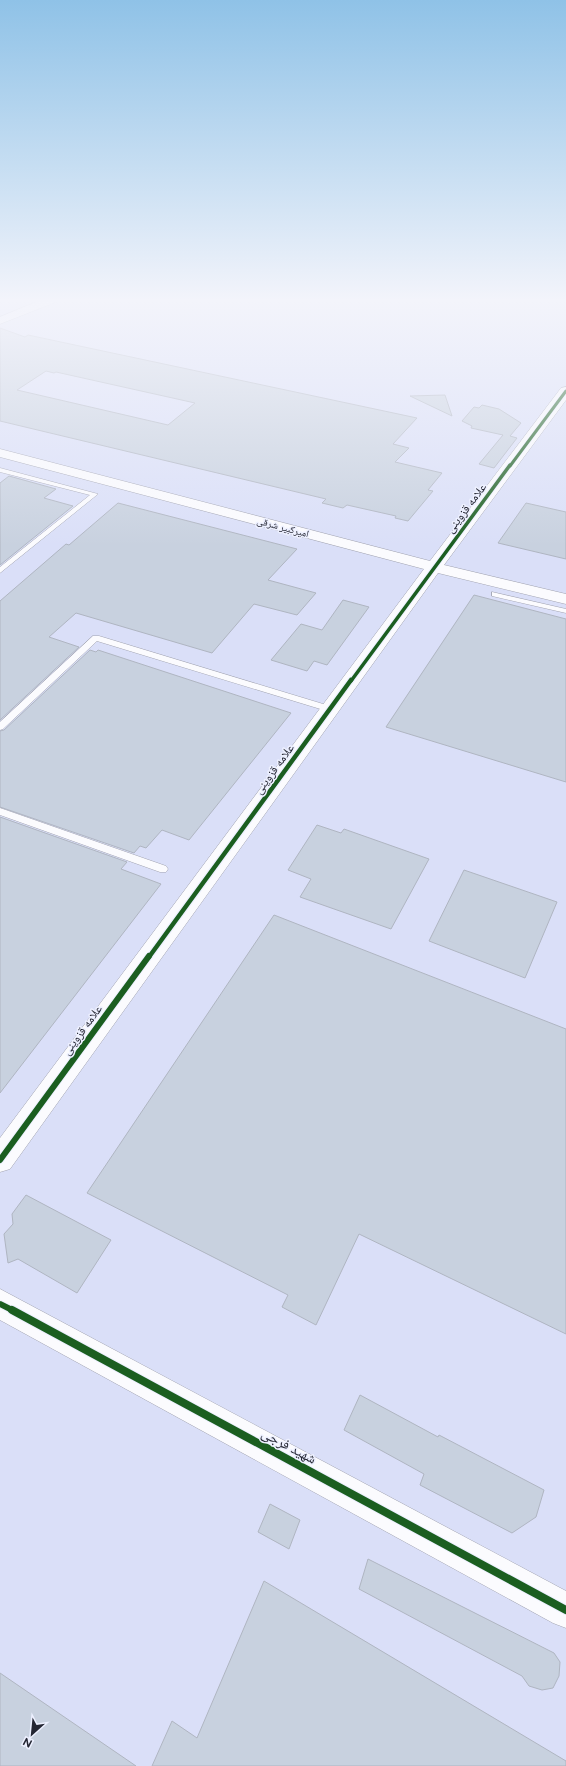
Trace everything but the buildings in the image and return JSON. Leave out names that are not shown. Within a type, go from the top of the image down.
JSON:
[{"type":"street","name":"علامه قزوینی","points":[[0,1160],[434,567],[566,391]]},
{"type":"street","name":"امیرکبیر شرقی","points":[[0,453],[434,567],[566,599]]},
{"type":"street","name":"شهید فرجی","points":[[0,1304],[565,1604]]},
{"type":"lane","points":[[0,470],[95,494],[0,572]]},
{"type":"lane","points":[[495,594],[566,611]]},
{"type":"lane","points":[[0,727],[96,638],[330,709]]},
{"type":"lane","points":[[0,811],[163,869]]},
{"type":"shaded area","points":[[0,380],[566,380],[566,1766],[0,1766]]},
{"type":"cycle path","points":[[0,1160],[434,567],[566,391]]},
{"type":"cycle path","points":[[0,1304],[566,1610]]}]
